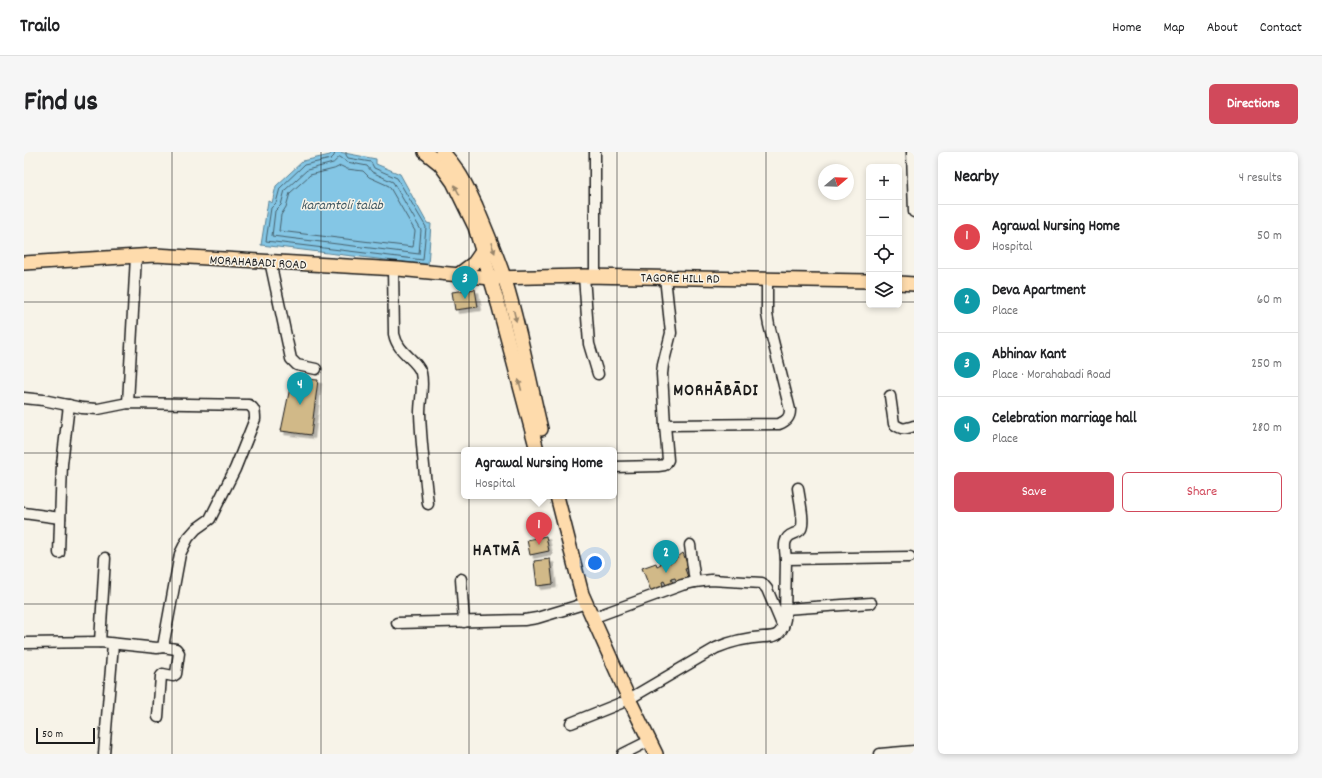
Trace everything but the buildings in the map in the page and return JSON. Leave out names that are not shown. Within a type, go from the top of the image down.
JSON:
[{"type":"main road","points":[[425,152],[440,164],[453,182],[475,226],[483,250],[512,306],[545,447]]},
{"type":"main road","points":[[442,152],[455,167],[465,183],[484,226],[498,278],[537,447]]},
{"type":"main road","points":[[458,275],[474,263],[483,250]]},
{"type":"main road","name":"MORAHABADI ROAD","points":[[24,263],[155,255],[393,268],[498,278]]},
{"type":"main road","name":"TAGORE HILL RD","points":[[498,278],[589,276],[866,281]]},
{"type":"main road","points":[[902,283],[914,284]]},
{"type":"main road","points":[[551,499],[576,596],[646,746],[656,754]]},
{"type":"main road","points":[[558,499],[582,594],[625,701]]},
{"type":"street","points":[[594,152],[589,276],[589,344],[598,374]]},
{"type":"street","points":[[912,152],[914,212]]},
{"type":"street","points":[[128,403],[136,256]]},
{"type":"street","points":[[270,261],[291,359],[297,365],[316,369]]},
{"type":"street","points":[[393,268],[394,334],[400,348],[419,368],[422,379],[420,411],[421,432],[428,504]]},
{"type":"street","points":[[617,467],[658,466],[665,465],[668,460],[662,374],[671,333],[665,277]]},
{"type":"street","points":[[665,425],[779,424],[786,421],[790,416],[790,410],[767,314],[767,279]]},
{"type":"street","points":[[890,396],[894,424],[899,428],[914,426]]},
{"type":"street","points":[[24,398],[43,400],[82,408],[98,409],[128,403],[249,405],[253,408],[255,412],[255,419],[235,468],[210,519],[196,529],[183,545],[180,554],[163,647]]},
{"type":"street","points":[[59,553],[62,464],[69,405]]},
{"type":"street","points":[[571,723],[625,701],[716,648],[730,642],[746,638],[771,637],[778,634],[783,627],[785,619],[786,539],[802,528],[798,488]]},
{"type":"street","points":[[24,514],[60,518]]},
{"type":"street","points":[[690,545],[695,582]]},
{"type":"street","points":[[786,558],[910,557]]},
{"type":"street","points":[[100,642],[105,558]]},
{"type":"street","points":[[461,579],[464,622]]},
{"type":"street","points":[[592,618],[682,585],[711,580],[762,583],[767,589],[783,627]]},
{"type":"street","points":[[785,609],[871,603]]},
{"type":"street","points":[[397,623],[524,620],[537,618],[580,605]]},
{"type":"street","points":[[24,643],[100,642],[176,649],[179,653],[176,674],[173,676],[164,673],[161,676],[158,717]]},
{"type":"street","points":[[104,754],[113,644]]},
{"type":"street","points":[[623,754],[646,746]]},
{"type":"street","points":[[880,754],[914,751]]},
{"type":"water","name":"karamtoli talab","points":[[332,152],[376,159],[376,164],[400,174],[427,223],[431,224],[428,265],[261,245],[268,201],[272,203],[276,186],[303,161],[330,155]]},
{"type":"place","name":"Abhinav Kant","points":[[465,299]]},
{"type":"place","name":"Celebration marriage hall","points":[[300,405]]},
{"type":"place","name":"Agrawal Nursing Home","points":[[539,545]]},
{"type":"place","name":"Deva Apartment","points":[[666,573]]},
{"type":"district","name":"MORHĀBĀDI","points":[[716,389]]},
{"type":"district","name":"HATMĀ","points":[[497,549]]}]
